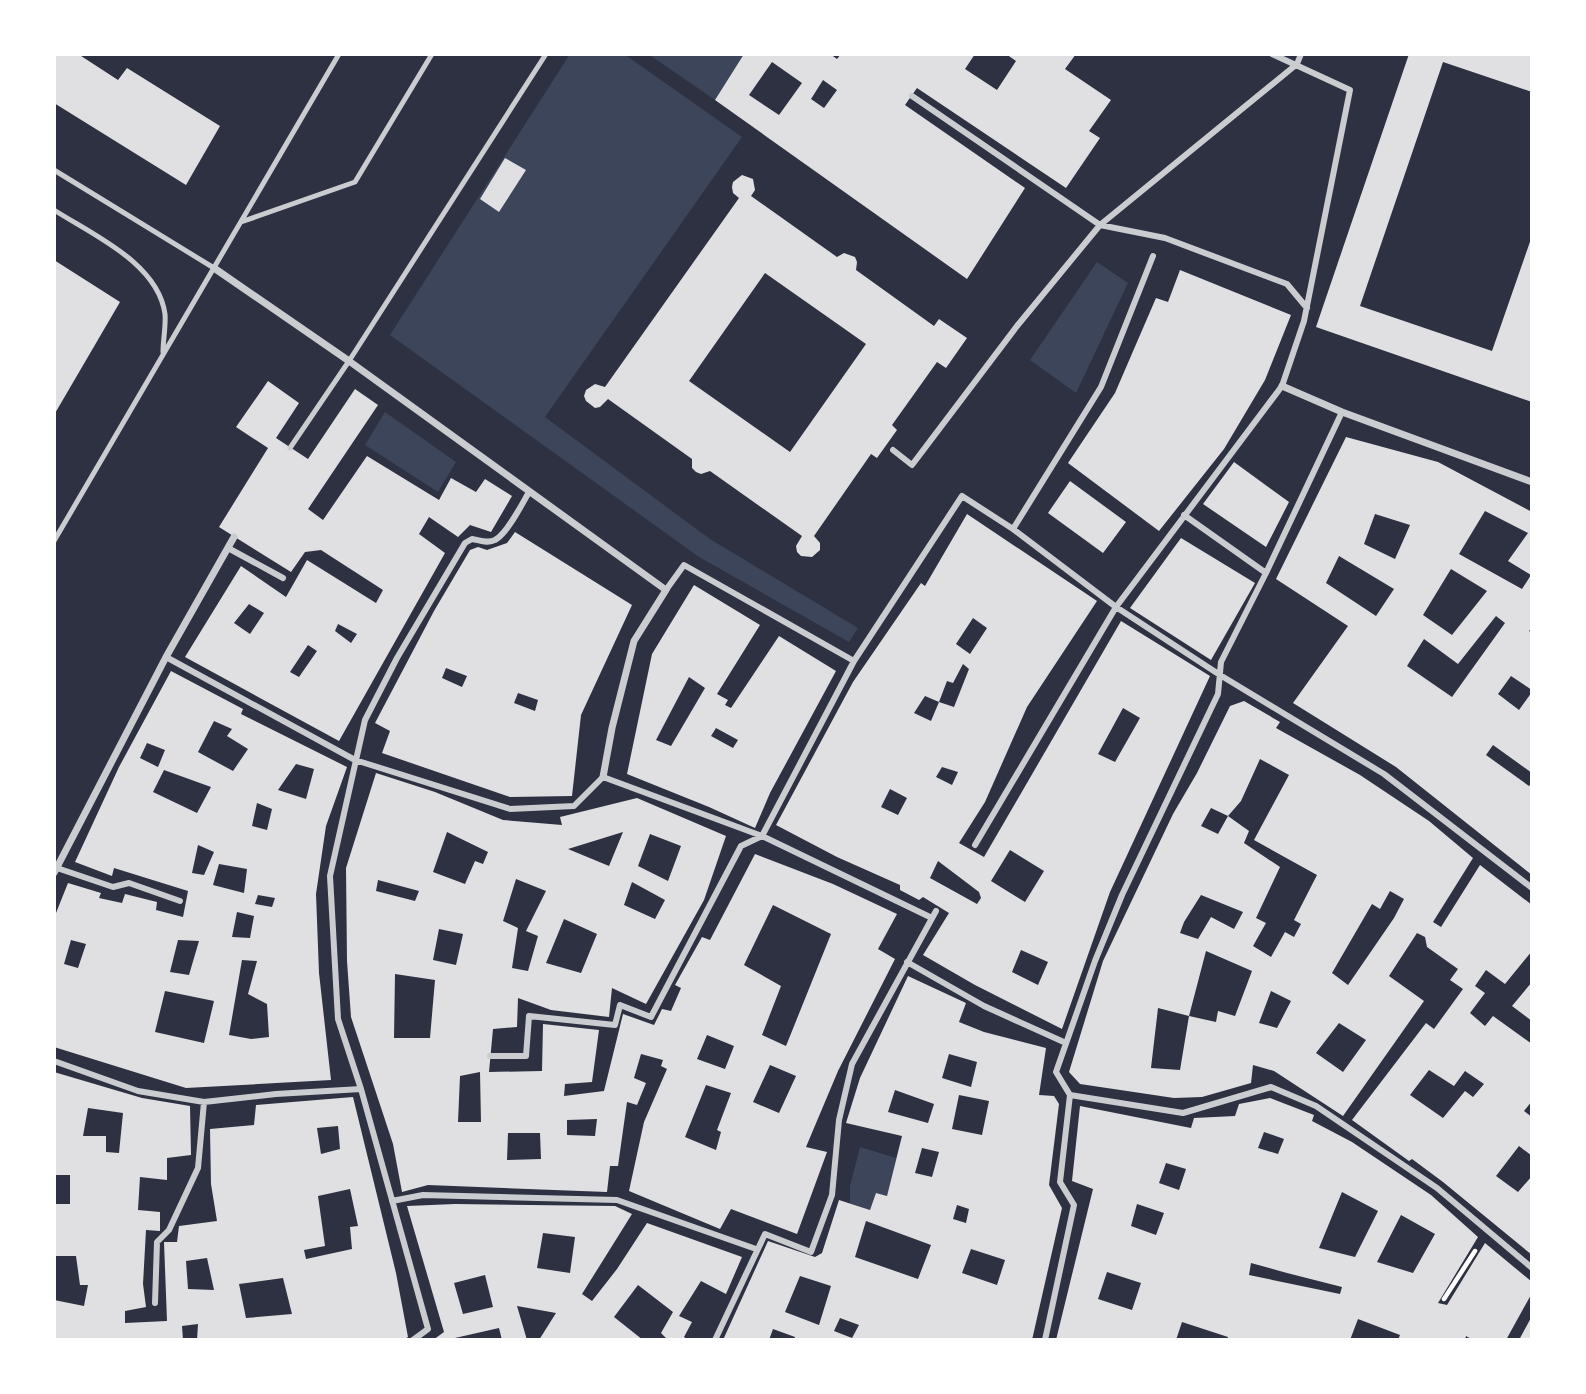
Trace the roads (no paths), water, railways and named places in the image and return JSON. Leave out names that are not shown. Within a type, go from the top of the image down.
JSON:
[{"type":"street","points":[[975,845],[1116,607],[1282,386],[1307,308],[1350,90],[1272,54]]},
{"type":"street","points":[[893,450],[912,464],[1017,326],[1100,225],[1297,64],[1301,54]]},
{"type":"street","points":[[912,96],[1100,225],[1165,238],[1287,284],[1307,308]]},
{"type":"street","points":[[1013,529],[1101,387],[1153,256]]},
{"type":"street","points":[[214,268],[349,361],[666,590]]},
{"type":"street","points":[[1282,386],[1342,412],[1532,482]]},
{"type":"street","points":[[1045,1340],[1074,1205],[1060,1182],[1070,1095],[1056,1072],[1095,961],[1122,895],[1218,695],[1221,662],[1342,412]]},
{"type":"street","points":[[413,1340],[428,1329],[361,1089],[338,1019],[330,876],[365,720],[397,658],[465,543],[472,539],[494,541],[502,534],[529,492]]},
{"type":"street","points":[[490,1056],[526,1055],[529,1016],[615,1025],[620,1005],[651,1017],[741,846],[762,836],[854,661],[962,496],[1013,529],[1116,607],[1220,675],[1384,774],[1532,888]]},
{"type":"street","points":[[1184,515],[1266,573]]},
{"type":"street","points":[[180,901],[129,883],[113,887],[56,871],[166,657],[234,537]]},
{"type":"street","points":[[228,548],[283,578]]},
{"type":"street","points":[[166,657],[355,760],[510,809],[574,806],[603,777],[612,727],[634,641],[684,565],[854,661]]},
{"type":"street","points":[[603,777],[762,836],[932,918]]},
{"type":"street","points":[[715,1340],[765,1234],[811,1252],[832,1195],[839,1120],[852,1064],[936,911]]},
{"type":"street","points":[[908,962],[984,1006],[1066,1043]]},
{"type":"street","points":[[54,1061],[138,1091],[204,1102],[361,1089]]},
{"type":"street","points":[[1070,1095],[1183,1113],[1271,1087],[1316,1105],[1437,1188],[1532,1268]]},
{"type":"street","points":[[155,1303],[157,1242],[169,1230],[198,1168],[204,1102]]},
{"type":"street","points":[[392,1201],[423,1195],[617,1200],[757,1250]]},
{"type":"lane","points":[[54,541],[339,54]]},
{"type":"lane","points":[[241,222],[355,182],[432,54]]},
{"type":"lane","points":[[290,448],[546,54]]},
{"type":"lane","points":[[54,170],[214,268]]},
{"type":"lane","points":[[54,210],[133,261],[148,274],[158,289],[165,314],[163,355]]}]
